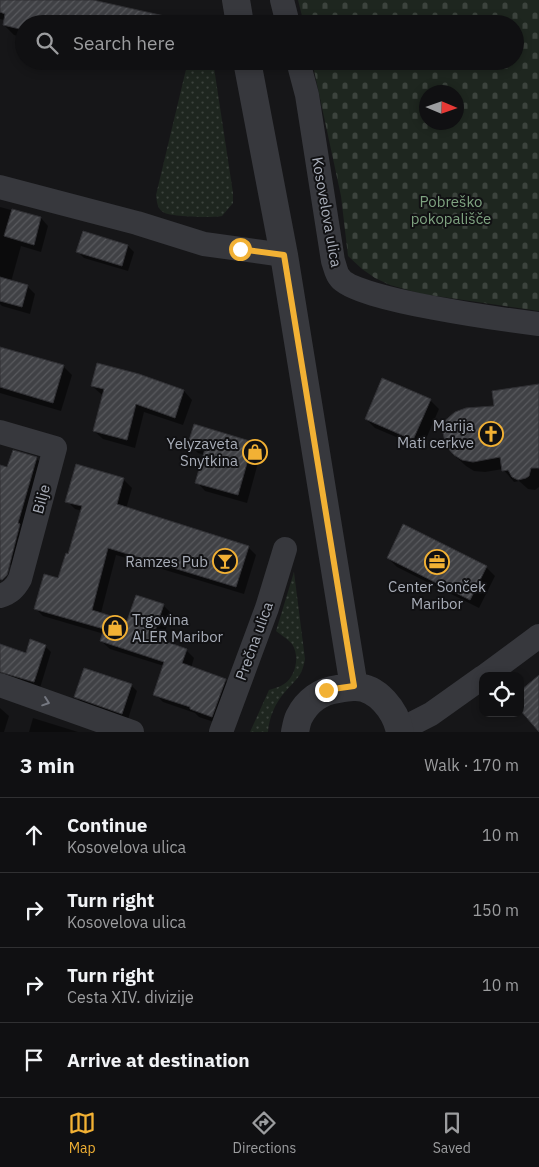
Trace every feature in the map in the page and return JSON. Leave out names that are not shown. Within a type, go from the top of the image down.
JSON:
[{"type":"street","points":[[236,0],[238,15]]},
{"type":"street","points":[[282,0],[286,15]]},
{"type":"street","points":[[249,70],[284,255],[354,686]]},
{"type":"street","name":"Kosovelova ulica","points":[[300,70],[307,95],[333,260],[339,278],[350,286],[380,296],[497,319],[539,324]]},
{"type":"street","points":[[0,187],[136,223],[204,244],[284,255]]},
{"type":"street","name":"Bilje","points":[[0,432],[55,448],[20,579],[14,588],[0,596]]},
{"type":"street","name":"Prečna ulica","points":[[221,732],[267,608],[285,549]]},
{"type":"street","points":[[490,672],[539,636]]},
{"type":"street","points":[[295,732],[298,717],[310,701],[326,690],[354,686],[377,695],[391,708],[400,731],[431,714],[479,680]]},
{"type":"street","points":[[0,685],[132,732]]},
{"type":"green space","name":"Pobreško pokopališče","points":[[298,0],[539,0],[539,311],[422,294],[390,285],[375,278],[348,256],[341,196],[314,70],[524,70],[524,15],[302,15]]},
{"type":"green space","points":[[186,70],[214,70],[233,203],[222,216],[191,217],[163,212],[158,207],[156,195]]},
{"type":"green space","points":[[294,572],[305,659],[304,665],[298,677],[281,696],[275,706],[268,732],[250,732],[269,690],[284,684],[296,666],[296,654],[292,644],[276,631]]},
{"type":"building","points":[[0,0],[93,0],[160,15],[15,15],[15,28],[3,25],[5,14],[0,12]]},
{"type":"building","points":[[12,209],[41,217],[34,245],[4,236]]},
{"type":"building","points":[[83,231],[128,245],[122,266],[76,252]]},
{"type":"building","points":[[0,277],[28,285],[22,307],[0,301]]},
{"type":"building","points":[[0,347],[64,365],[53,403],[0,387]]},
{"type":"building","points":[[97,363],[139,374],[184,390],[175,418],[136,404],[127,440],[93,431],[104,389],[91,386]]},
{"type":"building","points":[[382,378],[431,399],[413,440],[365,419]]},
{"type":"building","name":"Marija Mati cerkve","points":[[539,384],[539,468],[531,468],[529,476],[526,478],[518,480],[512,477],[508,470],[502,471],[500,457],[473,462],[462,460],[454,455],[446,446],[441,424],[455,412],[466,408],[494,406],[492,391]]},
{"type":"building","points":[[194,424],[253,442],[238,495],[195,483],[205,449],[188,444]]},
{"type":"building","points":[[13,450],[37,457],[18,523],[20,524],[7,575],[2,580],[0,579],[0,465],[7,467]]},
{"type":"building","points":[[76,464],[124,478],[117,504],[249,546],[236,587],[108,548],[92,610],[127,621],[136,595],[164,604],[153,637],[187,649],[182,663],[226,679],[212,717],[190,709],[190,707],[153,695],[164,662],[100,641],[104,629],[34,609],[44,574],[58,578],[66,553],[68,554],[82,506],[65,502]]},
{"type":"building","name":"Center Sonček Maribor","points":[[403,524],[487,566],[470,600],[387,558]]},
{"type":"building","points":[[30,639],[46,645],[34,682],[0,672],[0,644],[26,653]]},
{"type":"building","points":[[84,668],[132,684],[122,714],[74,697]]},
{"type":"building","points":[[539,675],[539,732],[524,715],[524,688]]},
{"type":"place","name":"Marija Mati cerkve","points":[[491,434]]},
{"type":"place","name":"Yelyzaveta Snytkina","points":[[255,452]]},
{"type":"place","name":"Ramzes Pub","points":[[225,561]]},
{"type":"place","name":"Center Sonček Maribor","points":[[437,562]]},
{"type":"place","name":"Trgovina ALER Maribor","points":[[115,628]]},
{"type":"route","points":[[240,249],[284,255],[354,686],[326,690]]}]
